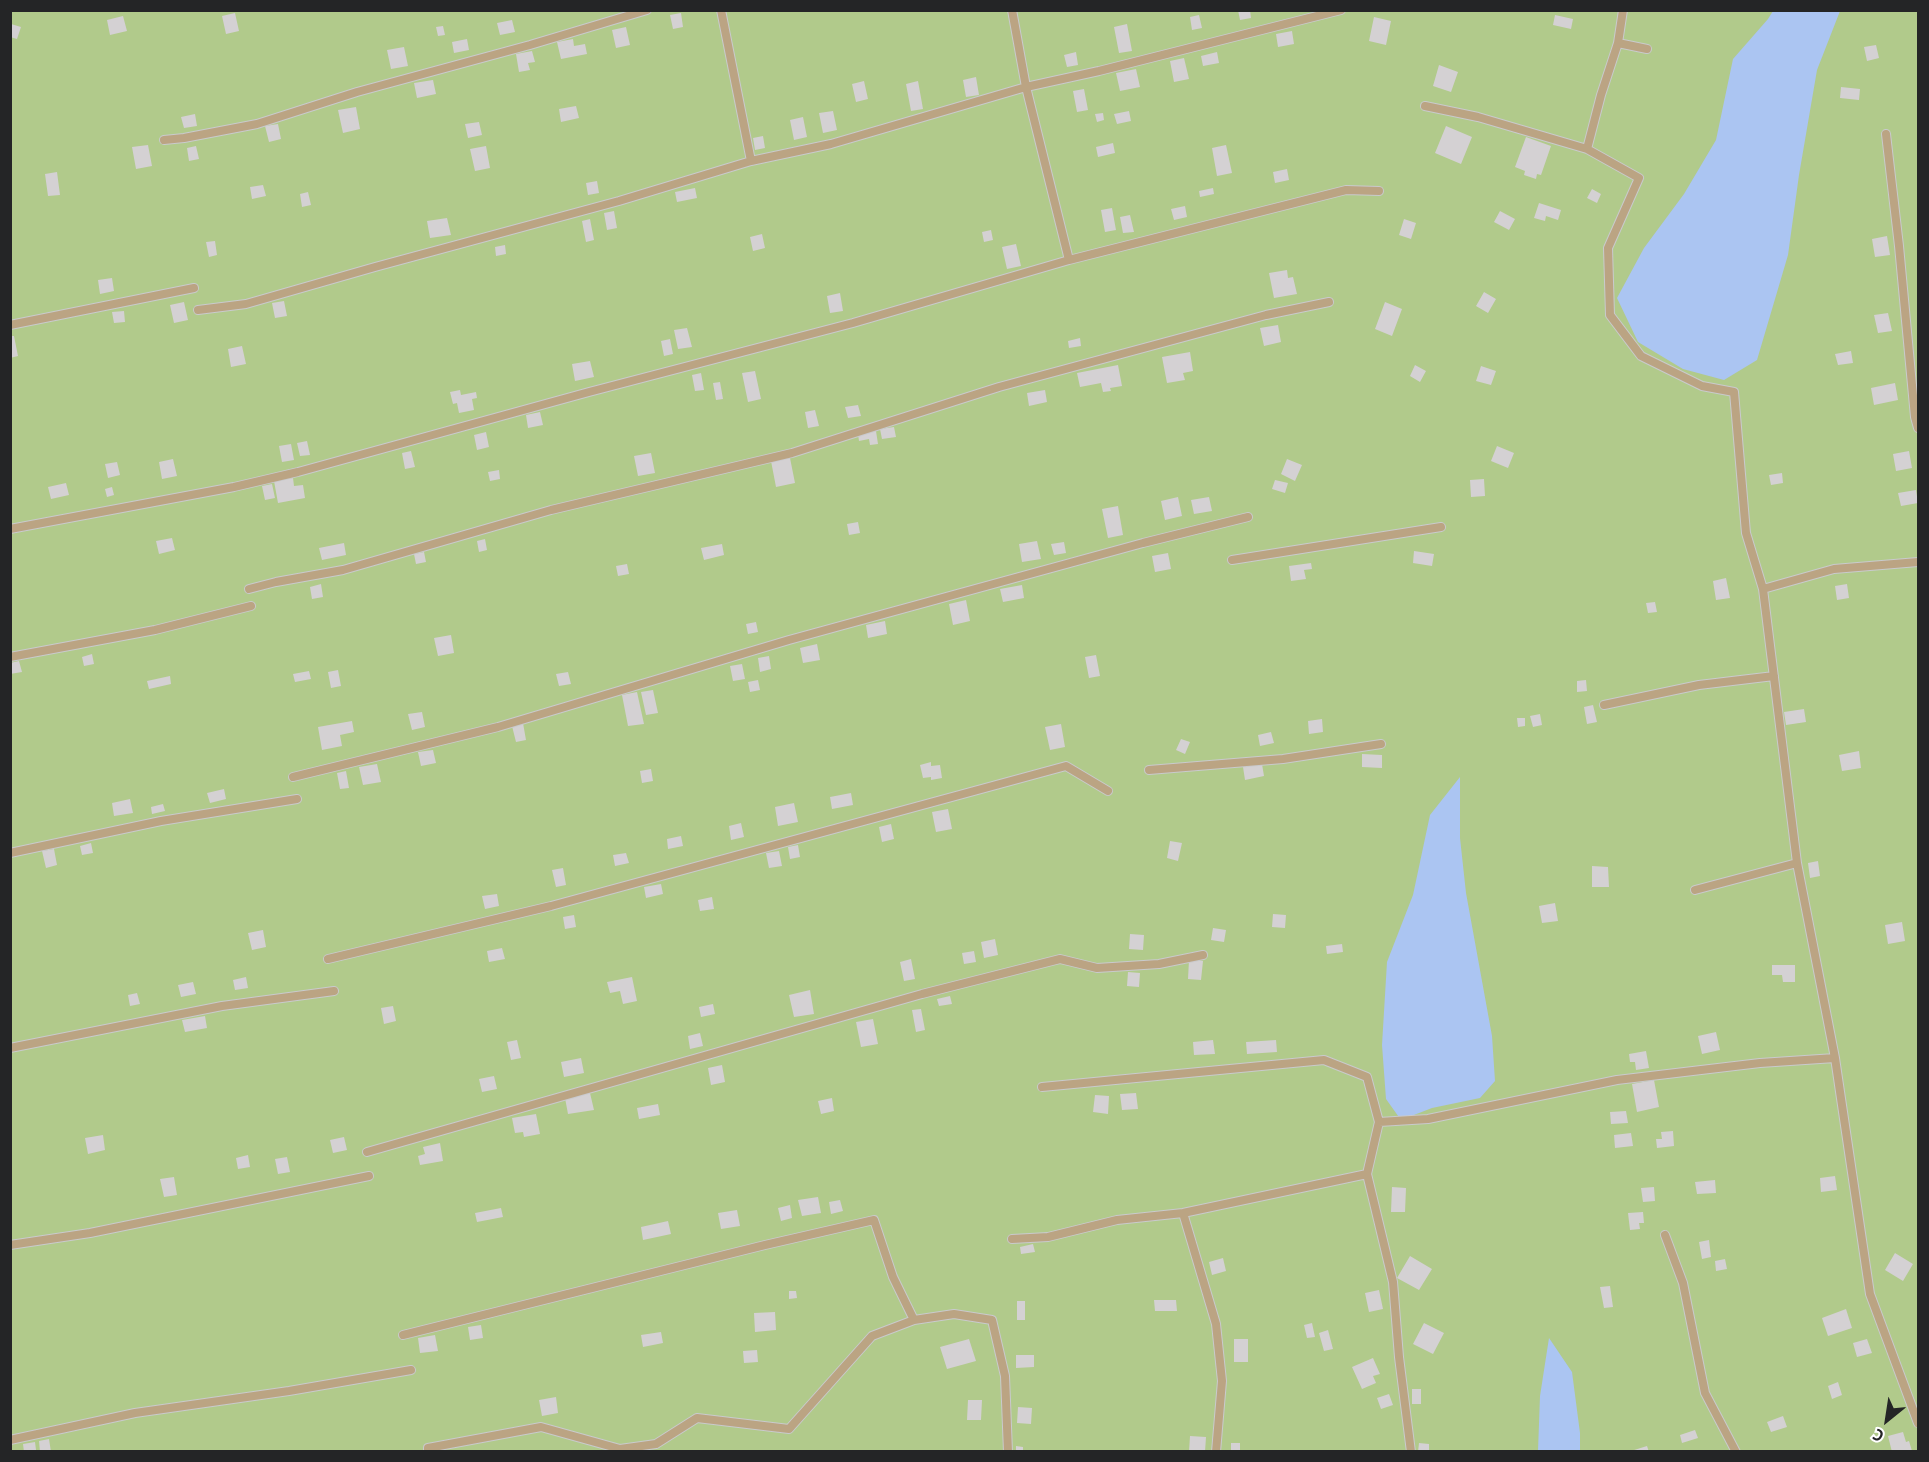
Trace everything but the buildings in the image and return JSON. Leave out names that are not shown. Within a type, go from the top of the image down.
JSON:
[{"type":"lane","points":[[164,140],[257,124],[357,92],[530,45],[647,10]]},
{"type":"lane","points":[[721,10],[751,161]]},
{"type":"lane","points":[[1012,10],[1026,87],[1069,260]]},
{"type":"lane","points":[[198,310],[246,304],[619,201],[751,161],[831,144],[1026,87],[1341,10]]},
{"type":"lane","points":[[1587,149],[1618,43],[1623,10]]},
{"type":"lane","points":[[1618,43],[1647,49]]},
{"type":"lane","points":[[1425,106],[1478,117],[1587,149],[1639,178],[1608,248],[1610,315],[1641,356],[1702,386],[1734,392],[1746,533],[1763,588],[1797,863],[1835,1058],[1870,1294],[1918,1423]]},
{"type":"lane","points":[[1886,134],[1918,428]]},
{"type":"lane","points":[[10,529],[234,487],[298,472],[577,395],[853,323],[1069,260],[1346,190],[1379,192]]},
{"type":"lane","points":[[10,325],[194,288]]},
{"type":"lane","points":[[249,589],[344,570],[551,510],[792,453],[999,387],[1266,315],[1329,302]]},
{"type":"lane","points":[[293,777],[498,727],[789,640],[1248,517]]},
{"type":"lane","points":[[1232,560],[1441,527]]},
{"type":"lane","points":[[1763,588],[1834,569],[1918,562]]},
{"type":"lane","points":[[10,657],[154,630],[251,606]]},
{"type":"lane","points":[[1604,705],[1698,686],[1774,676]]},
{"type":"lane","points":[[1149,770],[1283,759],[1381,744]]},
{"type":"lane","points":[[328,959],[551,906],[1066,765],[1108,791]]},
{"type":"lane","points":[[10,853],[161,821],[297,799]]},
{"type":"lane","points":[[1695,890],[1797,863]]},
{"type":"lane","points":[[367,1152],[911,997],[1060,960],[1097,968],[1159,964],[1203,955]]},
{"type":"lane","points":[[10,1048],[222,1006],[334,991]]},
{"type":"lane","points":[[1379,1122],[1428,1119],[1617,1080],[1760,1062],[1835,1058]]},
{"type":"lane","points":[[1042,1087],[1324,1060],[1367,1077],[1379,1122],[1367,1174],[1393,1282],[1399,1357],[1411,1452]]},
{"type":"lane","points":[[1012,1239],[1048,1237],[1117,1220],[1183,1213],[1367,1174]]},
{"type":"lane","points":[[10,1245],[90,1233],[369,1176]]},
{"type":"lane","points":[[1183,1213],[1216,1324],[1222,1381],[1216,1452]]},
{"type":"lane","points":[[404,1335],[874,1220],[893,1277],[914,1320]]},
{"type":"lane","points":[[1665,1235],[1683,1283],[1705,1393],[1736,1452]]},
{"type":"lane","points":[[428,1452],[428,1448],[541,1427],[620,1449],[657,1448],[697,1418],[789,1429],[872,1336],[914,1320],[954,1314],[992,1320],[1005,1376],[1008,1452]]},
{"type":"lane","points":[[10,1440],[135,1413],[289,1391],[411,1370]]},
{"type":"green space","points":[[10,11],[1918,11],[1918,1451],[11,1451]]},
{"type":"water","points":[[1773,11],[1840,11],[1817,70],[1788,255],[1757,360],[1724,380],[1683,369],[1638,342],[1617,298],[1644,248],[1684,194],[1716,140],[1733,59]]},
{"type":"water","points":[[1460,777],[1460,838],[1466,893],[1492,1036],[1495,1081],[1480,1098],[1432,1108],[1401,1120],[1386,1099],[1382,1045],[1387,962],[1413,895],[1430,815]]},
{"type":"water","points":[[1549,1338],[1572,1372],[1580,1433],[1580,1451],[1538,1451],[1540,1396]]}]
